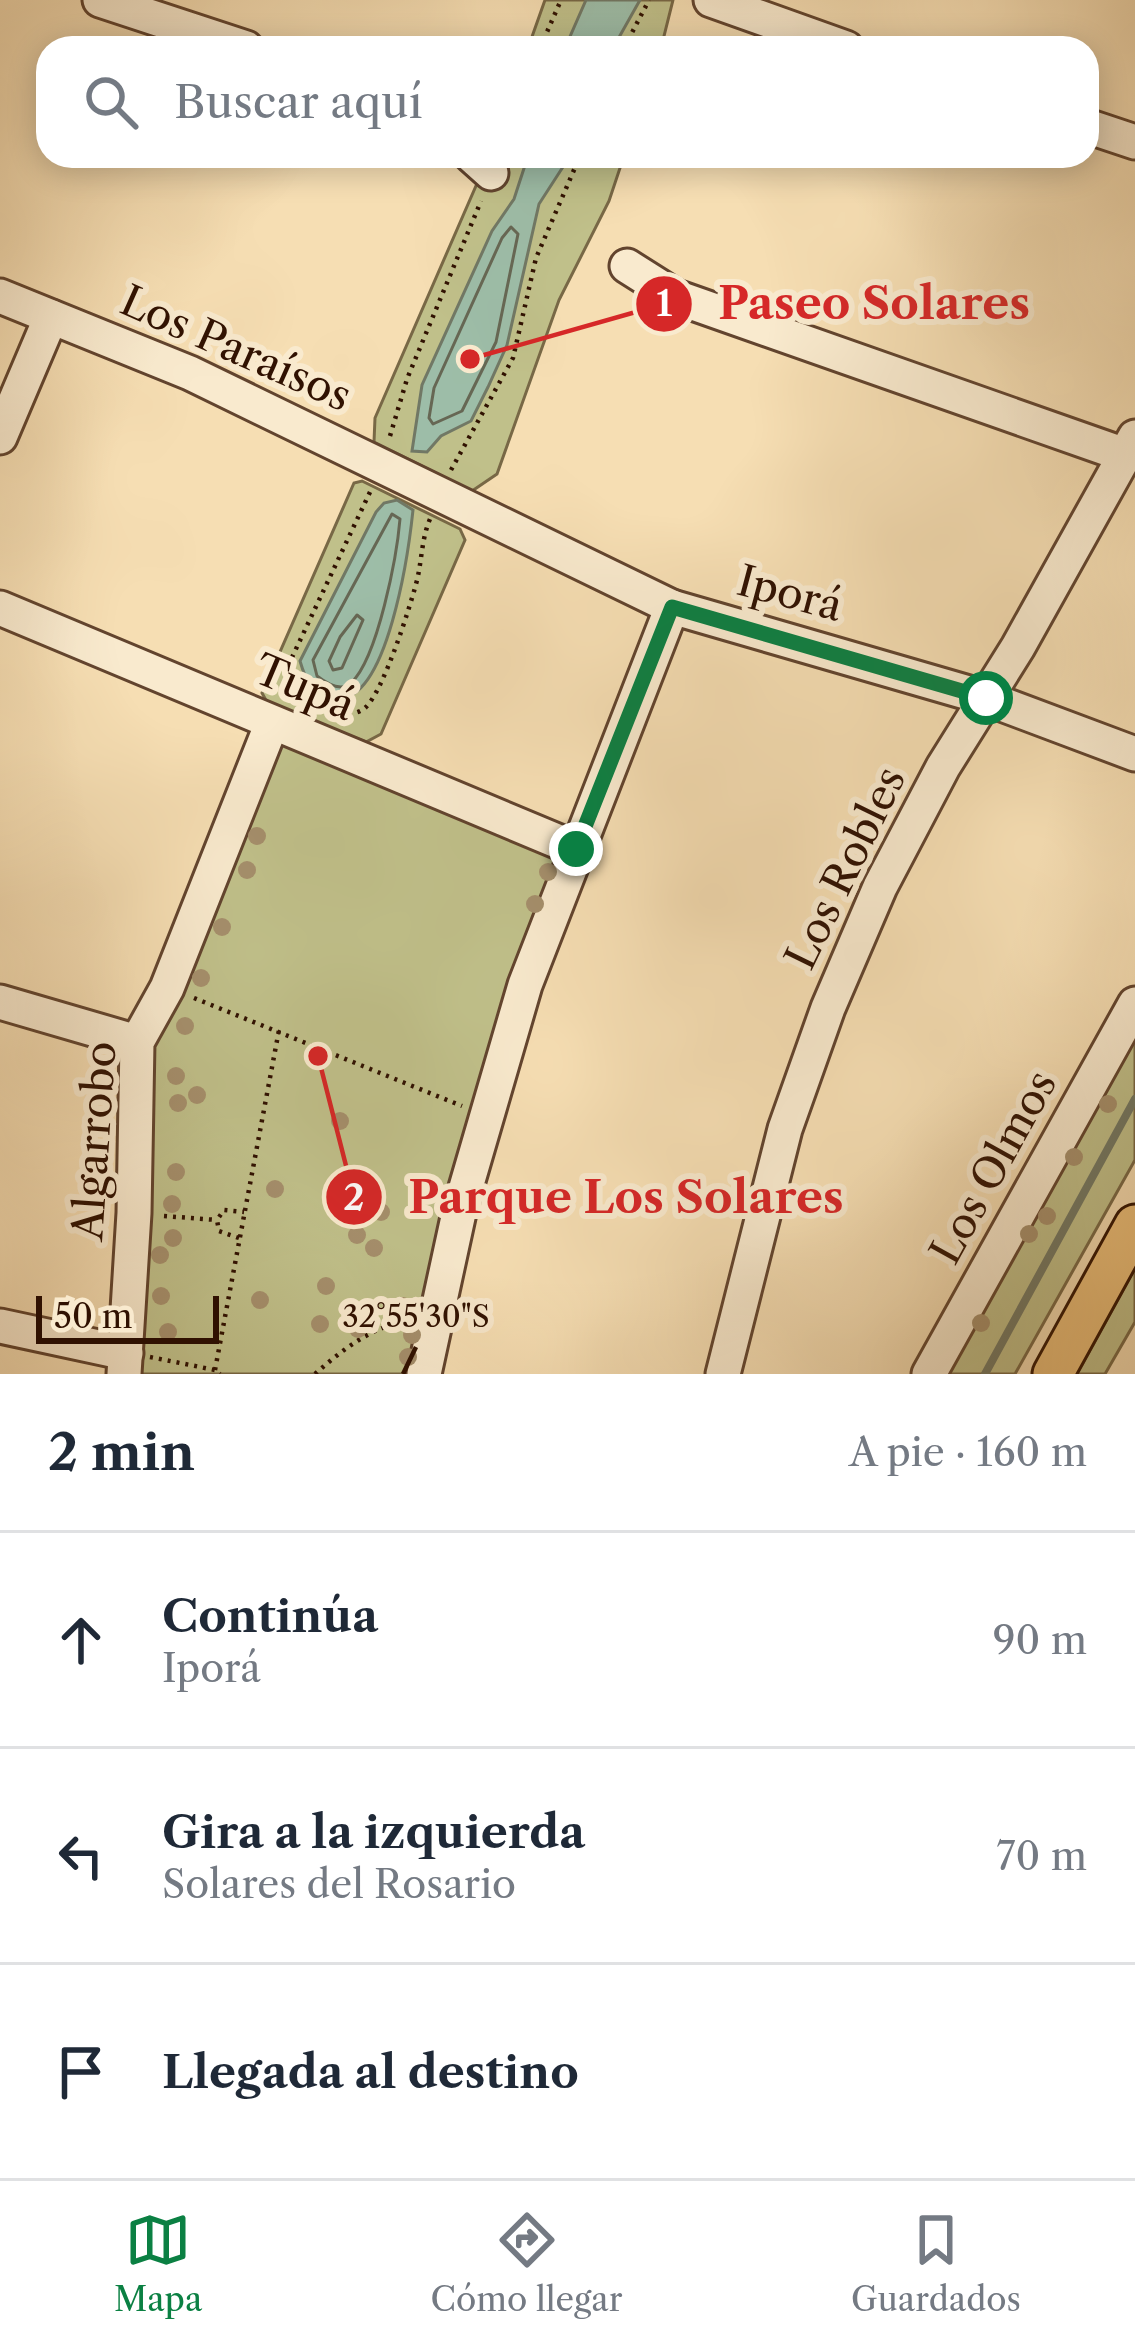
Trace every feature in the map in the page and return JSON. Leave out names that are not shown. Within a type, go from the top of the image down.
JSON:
[{"type":"main road","points":[[1053,1374],[1135,1225]]},
{"type":"street","points":[[100,0],[210,36]]},
{"type":"street","points":[[711,0],[812,36]]},
{"type":"street","points":[[1099,130],[1135,142]]},
{"type":"street","points":[[627,266],[676,297],[1130,446]]},
{"type":"street","name":"Los Paraísos","points":[[0,296],[190,373],[436,491]]},
{"type":"street","points":[[0,437],[51,317]]},
{"type":"street","name":"Los Robles","points":[[723,1374],[784,1129],[880,887],[943,767],[1130,446]]},
{"type":"street","name":"Iporá","points":[[436,491],[672,607],[986,698],[1135,754]]},
{"type":"street","points":[[424,1374],[485,1114],[525,985],[672,607]]},
{"type":"street","name":"Tupá","points":[[0,608],[576,849]]},
{"type":"street","name":"Algarrobo","points":[[125,1363],[137,1042],[167,988],[272,722]]},
{"type":"street","points":[[0,1001],[137,1042]]},
{"type":"street","name":"Los Olmos","points":[[929,1374],[1135,1004]]},
{"type":"street","points":[[0,1326],[125,1363]]},
{"type":"path","points":[[545,36],[561,0]]},
{"type":"path","points":[[630,36],[649,0]]},
{"type":"path","points":[[480,168],[382,464],[287,668],[289,685],[298,696],[320,708],[356,712],[377,688],[416,583],[436,491],[513,358],[536,258],[575,168]]},
{"type":"path","points":[[167,988],[485,1114]]},
{"type":"path","points":[[125,1363],[217,1372],[279,1030]]},
{"type":"path","points":[[239,1238],[219,1231],[217,1220],[224,1210],[244,1212]]},
{"type":"path","points":[[134,1213],[217,1220]]},
{"type":"path","points":[[315,1374],[342,1350],[385,1325],[406,1321],[434,1326]]},
{"type":"green space","points":[[545,0],[673,0],[664,36],[532,36]]},
{"type":"green space","points":[[484,168],[620,168],[609,201],[559,300],[497,474],[472,491],[374,442],[375,418]]},
{"type":"green space","points":[[362,481],[460,529],[465,540],[381,734],[366,742],[268,704],[262,693],[354,483]]},
{"type":"green space","points":[[282,740],[543,845],[554,858],[555,872],[510,984],[453,1170],[413,1374],[138,1374],[151,1041]]},
{"type":"green space","points":[[1135,1038],[1135,1160],[1015,1374],[945,1374]]},
{"type":"green space","points":[[1135,1268],[1135,1322],[1105,1374],[1077,1374]]},
{"type":"water","points":[[586,0],[640,0],[620,36],[570,36]]},
{"type":"water","points":[[524,168],[562,168],[539,204],[507,345],[471,421],[441,436],[427,452],[412,451],[422,385],[492,231],[514,199]]},
{"type":"water","points":[[397,500],[413,510],[401,588],[382,652],[353,694],[327,696],[311,686],[300,661],[376,512],[384,503]]},
{"type":"waterway","points":[[985,1374],[1135,1099]]},
{"type":"place","name":"Paseo Solares","points":[[470,359]]},
{"type":"place","name":"Parque Los Solares","points":[[318,1056]]},
{"type":"route","points":[[576,849],[672,607],[986,698]]}]
